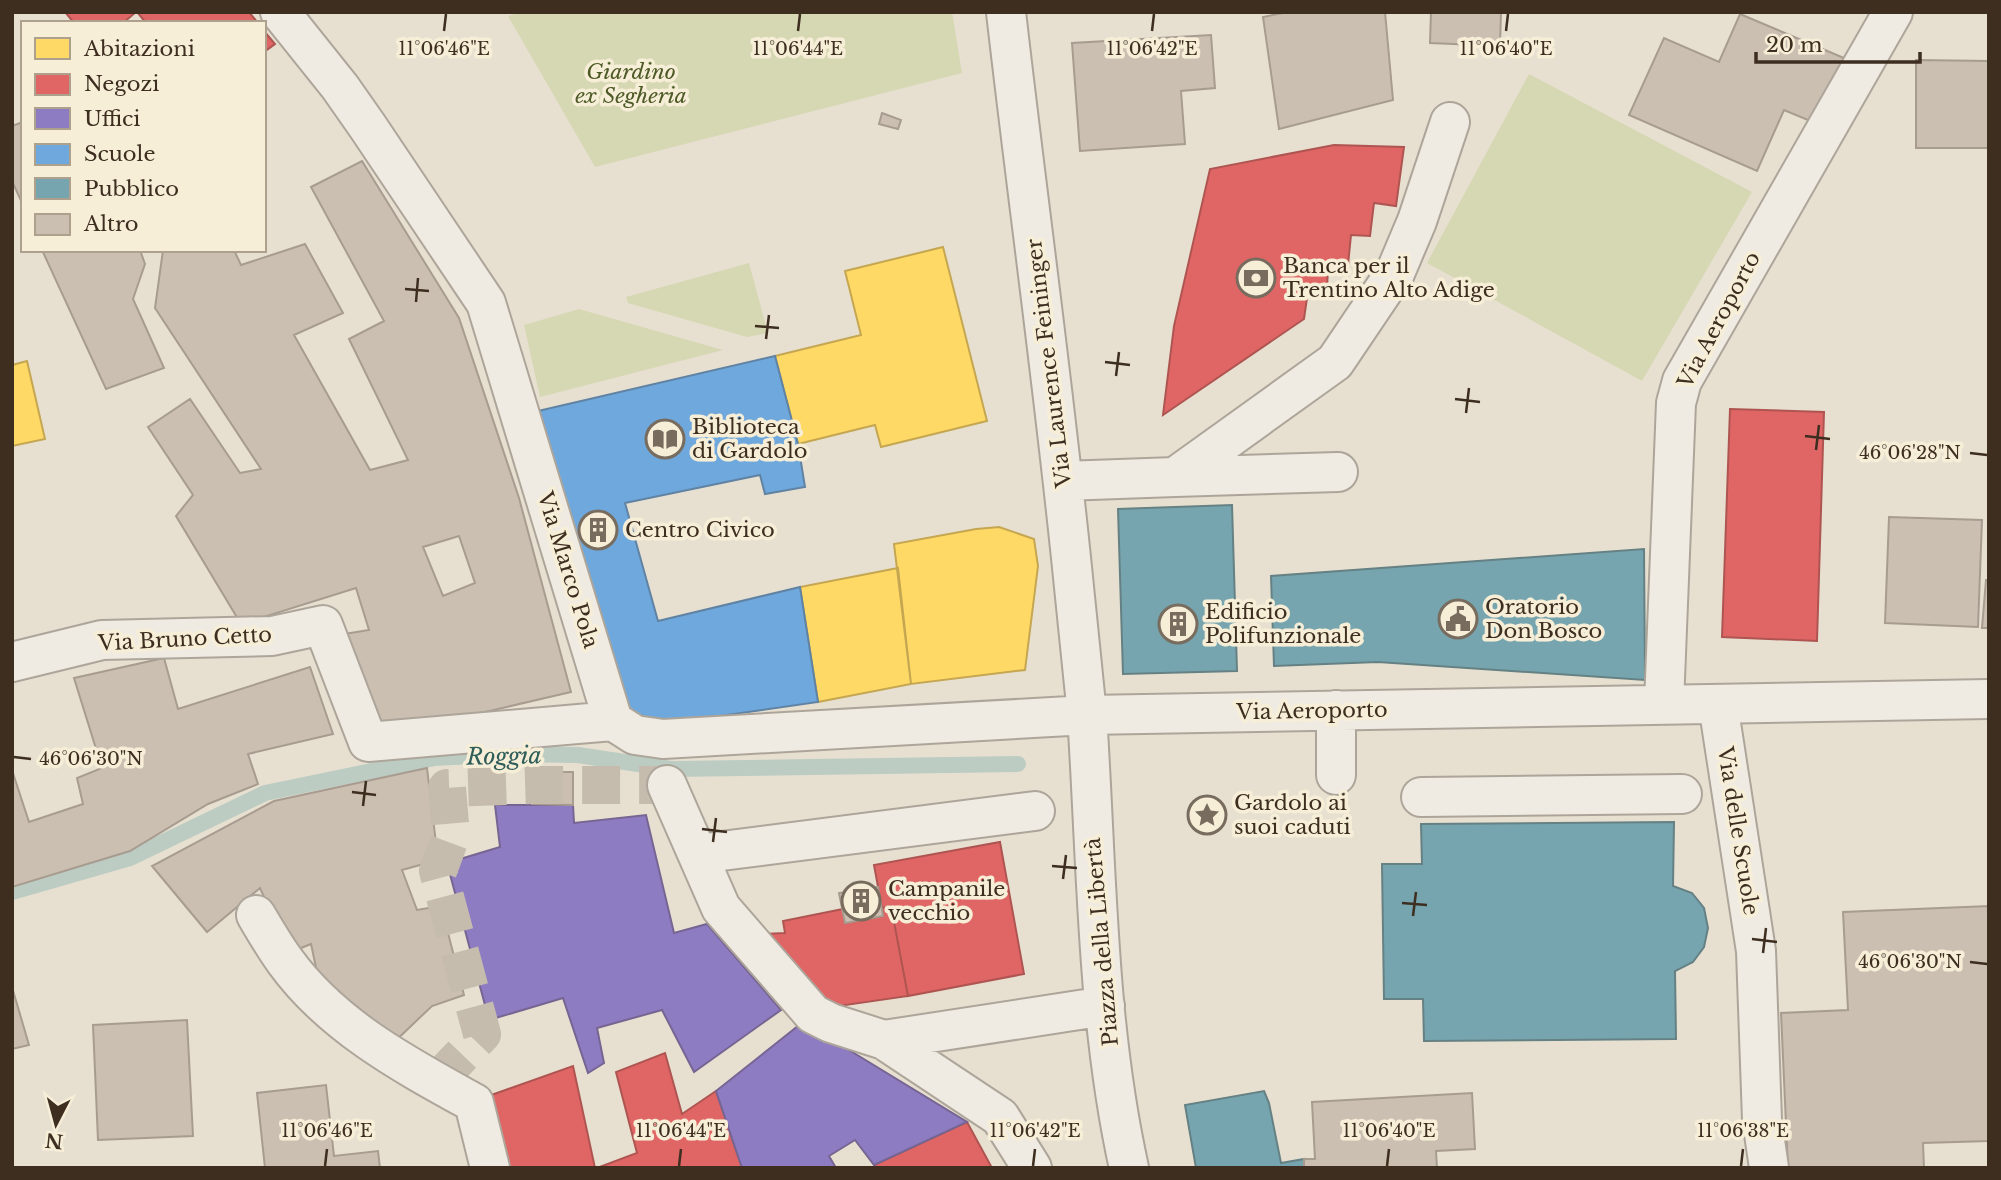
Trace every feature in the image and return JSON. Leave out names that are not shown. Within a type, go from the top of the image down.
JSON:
[{"type":"street","name":"Via Marco Pola","points":[[280,12],[340,87],[486,303],[612,721]]},
{"type":"street","name":"Via Laurence Feininger","points":[[1006,12],[1063,481],[1087,715]]},
{"type":"street","name":"Via Aeroporto","points":[[1664,704],[1676,402],[1682,381],[1892,12]]},
{"type":"street","points":[[1175,477],[1335,362],[1395,273],[1417,221],[1450,122]]},
{"type":"street","points":[[1063,481],[1338,472]]},
{"type":"street","name":"Via Bruno Cetto","points":[[12,662],[103,640],[272,636],[323,625],[368,742],[612,721]]},
{"type":"street","name":"Via Aeroporto","points":[[1087,715],[1989,699]]},
{"type":"street","name":"Via delle Scuole","points":[[1718,704],[1756,951],[1762,1120],[1769,1168]]},
{"type":"street","points":[[1336,710],[1336,775]]},
{"type":"street","points":[[612,721],[635,735],[663,739],[1087,715]]},
{"type":"street","name":"Piazza della Libertà","points":[[1087,715],[1101,965],[1117,1113],[1129,1168]]},
{"type":"street","points":[[667,785],[721,908],[813,1014],[831,1023],[884,1040],[1000,1117],[1032,1168]]},
{"type":"street","points":[[1421,797],[1682,794]]},
{"type":"street","points":[[698,854],[1035,811]]},
{"type":"street","points":[[256,915],[285,962],[325,1005],[388,1055],[474,1103],[490,1168]]},
{"type":"street","points":[[884,1040],[1105,1006]]},
{"type":"green space","name":"Giardino ex Segheria","points":[[523,12],[952,12],[962,73],[595,167],[508,16]]},
{"type":"green space","points":[[1529,74],[1752,192],[1642,381],[1427,263]]},
{"type":"green space","points":[[749,263],[768,333],[747,337],[628,303],[626,297]]},
{"type":"green space","points":[[579,309],[723,350],[540,397],[524,325]]},
{"type":"building: Abitazioni","points":[[943,247],[987,421],[881,447],[875,425],[798,444],[775,356],[861,335],[845,271]]},
{"type":"building: Abitazioni","points":[[27,361],[45,439],[12,446],[12,365]]},
{"type":"building: Abitazioni","points":[[999,527],[1034,539],[1038,566],[1025,670],[911,684],[894,544]]},
{"type":"building: Abitazioni","points":[[898,568],[911,684],[818,702],[800,587]]},
{"type":"building: Negozi","points":[[65,12],[136,12],[125,21],[72,21]]},
{"type":"building: Negozi","points":[[137,12],[249,12],[256,21],[144,21]]},
{"type":"building: Negozi","points":[[266,33],[275,44],[266,51]]},
{"type":"building: Negozi","name":"Banca per il Trentino Alto Adige","points":[[1334,145],[1404,147],[1396,206],[1374,203],[1370,236],[1351,235],[1348,265],[1328,263],[1327,293],[1308,291],[1304,319],[1163,415],[1174,326],[1210,169]]},
{"type":"building: Negozi","points":[[1730,409],[1824,412],[1817,641],[1722,637]]},
{"type":"building: Negozi","points":[[1000,842],[1024,974],[908,996],[891,906],[882,908],[874,865]]},
{"type":"building: Negozi","points":[[891,906],[908,996],[818,1009],[765,934],[785,933],[783,921],[843,909],[845,923],[883,916],[882,908]]},
{"type":"building: Negozi","points":[[665,1053],[682,1114],[716,1091],[742,1168],[597,1168],[637,1153],[616,1072]]},
{"type":"building: Negozi","points":[[573,1066],[595,1168],[500,1168],[483,1098]]},
{"type":"building: Negozi","points":[[967,1122],[992,1168],[876,1168],[874,1165]]},
{"type":"building: Uffici","points":[[495,805],[573,805],[574,823],[646,815],[674,933],[707,924],[781,1010],[694,1072],[662,1010],[597,1028],[604,1063],[588,1073],[563,998],[489,1020],[447,863],[500,847]]},
{"type":"building: Uffici","points":[[803,1022],[967,1122],[874,1165],[855,1140],[829,1156],[836,1168],[742,1168],[716,1091]]},
{"type":"building: Scuole","name":"Centro Civico","points":[[775,356],[798,444],[805,487],[765,494],[760,475],[625,503],[658,621],[800,587],[818,702],[671,723],[647,720],[621,711],[538,411]]},
{"type":"building: Pubblico","name":"Edificio Polifunzionale","points":[[1232,505],[1237,671],[1123,674],[1118,509]]},
{"type":"building: Pubblico","name":"Oratorio Don Bosco","points":[[1644,549],[1645,680],[1378,662],[1274,666],[1271,576]]},
{"type":"building: Pubblico","points":[[1674,822],[1673,886],[1692,893],[1704,908],[1708,928],[1704,947],[1693,962],[1675,971],[1676,1039],[1424,1041],[1423,999],[1384,999],[1382,864],[1422,864],[1421,824]]},
{"type":"building: Pubblico","points":[[1264,1091],[1269,1103],[1281,1163],[1304,1159],[1304,1168],[1196,1168],[1185,1105]]},
{"type":"building: Altro","points":[[1288,12],[1385,12],[1393,100],[1279,129],[1263,17]]},
{"type":"building: Altro","points":[[1431,12],[1501,12],[1500,46],[1430,43]]},
{"type":"building: Altro","points":[[1740,14],[1844,58],[1815,123],[1784,110],[1757,171],[1629,115],[1664,38],[1719,62]]},
{"type":"building: Altro","points":[[1211,35],[1215,88],[1181,91],[1185,144],[1080,151],[1072,43]]},
{"type":"building: Altro","points":[[1916,60],[1989,61],[1989,148],[1916,148]]},
{"type":"building: Altro","points":[[882,113],[901,120],[898,129],[879,124]]},
{"type":"building: Altro","points":[[21,123],[21,201],[12,181],[12,126]]},
{"type":"building: Altro","points":[[362,161],[459,318],[519,498],[571,692],[386,735],[344,634],[369,630],[356,588],[241,624],[176,516],[193,495],[148,427],[190,399],[240,473],[261,469],[155,308],[163,252],[235,252],[241,265],[305,244],[343,313],[294,335],[370,470],[408,460],[349,339],[384,321],[311,187]],"holes":[[[459,536],[475,583],[443,596],[423,547]]]},
{"type":"building: Altro","points":[[43,252],[141,252],[145,264],[133,299],[164,368],[106,389]]},
{"type":"building: Altro","points":[[1889,517],[1982,520],[1978,627],[1885,623]]},
{"type":"building: Altro","points":[[1986,580],[1989,580],[1989,628],[1982,628]]},
{"type":"building: Altro","points":[[164,658],[178,709],[310,667],[333,734],[248,754],[258,784],[208,804],[130,851],[12,887],[12,770],[29,822],[83,804],[77,778],[102,768],[74,678]]},
{"type":"building: Altro","points":[[427,768],[438,860],[402,870],[417,910],[441,906],[464,995],[432,1006],[390,1046],[318,977],[311,944],[289,953],[260,888],[207,932],[152,866],[274,801]]},
{"type":"building: Altro","points":[[533,772],[573,772],[573,805],[532,804]]},
{"type":"building: Altro","name":"Campanile vecchio","points":[[878,887],[883,916],[845,923],[839,893]]},
{"type":"building: Altro","points":[[1989,906],[1989,1141],[1923,1143],[1924,1168],[1788,1168],[1781,1013],[1848,1010],[1843,912]]},
{"type":"building: Altro","points":[[12,987],[29,1045],[12,1049]]},
{"type":"building: Altro","points":[[187,1020],[193,1136],[98,1140],[93,1025]]},
{"type":"building: Altro","points":[[326,1085],[334,1156],[378,1151],[380,1168],[265,1168],[257,1093]]},
{"type":"building: Altro","points":[[1472,1093],[1475,1149],[1436,1151],[1437,1168],[1304,1168],[1304,1159],[1315,1159],[1312,1102]]},
{"type":"waterway","name":"Roggia","points":[[12,892],[130,858],[265,793],[435,758],[512,754],[578,755],[671,769],[1018,764]]},
{"type":"tunnel","points":[[436,1082],[482,1034],[438,871],[451,836],[447,788],[667,785]]},
{"type":"place","name":"Banca per il Trentino Alto Adige","points":[[1256,278]]},
{"type":"place","name":"Biblioteca di Gardolo","points":[[665,439]]},
{"type":"place","name":"Centro Civico","points":[[598,530]]},
{"type":"place","name":"Oratorio Don Bosco","points":[[1458,619]]},
{"type":"place","name":"Edificio Polifunzionale","points":[[1178,624]]},
{"type":"place","name":"Gardolo ai suoi caduti","points":[[1207,815]]},
{"type":"place","name":"Campanile vecchio","points":[[861,901]]}]
